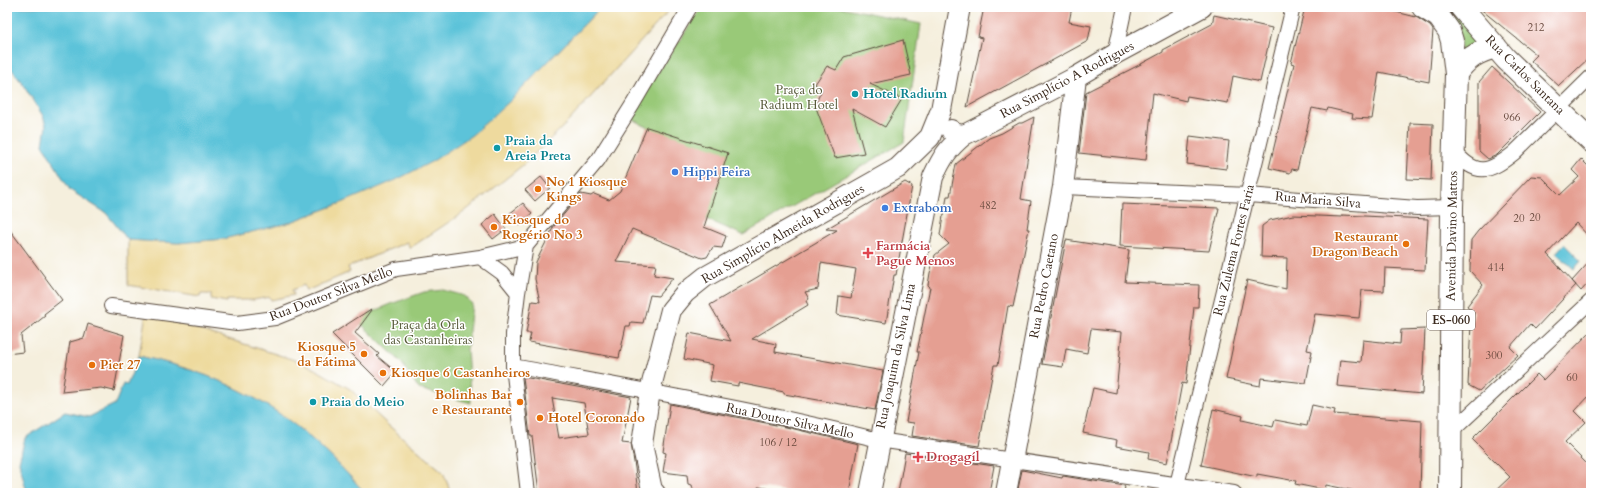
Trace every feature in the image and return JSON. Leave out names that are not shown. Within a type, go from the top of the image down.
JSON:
[{"type":"main road","name":"ES-060","points":[[1423,7],[1439,17],[1447,28],[1452,41],[1456,74]]},
{"type":"main road","name":"Rua Carlos Santana","points":[[1461,7],[1496,47],[1591,141]]},
{"type":"main road","points":[[1456,74],[1461,66],[1476,54],[1496,47]]},
{"type":"main road","name":"Avenida Davino Mattos","points":[[1450,493],[1452,207],[1456,74]]},
{"type":"street","points":[[528,493],[513,366],[513,334],[526,246],[598,160],[634,104],[690,7]]},
{"type":"street","points":[[898,168],[930,137],[941,110],[960,7]]},
{"type":"street","points":[[1115,54],[1125,7]]},
{"type":"street","name":"Rua Simplício A Rodrigues","points":[[964,135],[1076,77],[1202,7]]},
{"type":"street","name":"Rua Zulema Fortes Faria","points":[[1176,489],[1293,7]]},
{"type":"street","name":"Rua Pedro Caetano","points":[[1006,493],[1063,187],[1076,77]]},
{"type":"street","points":[[1454,151],[1460,159],[1473,168],[1482,170],[1504,162],[1591,77]]},
{"type":"street","points":[[941,110],[945,124],[953,133],[964,135]]},
{"type":"street","name":"Rua Joaquim da Silva Lima","points":[[870,493],[879,440],[933,177],[943,156],[952,144],[964,135]]},
{"type":"street","points":[[898,168],[917,163],[926,167],[933,177]]},
{"type":"street","name":"Rua Simplício Almeida Rodrigues","points":[[655,493],[652,490],[642,444],[650,391],[670,310],[685,293],[706,277],[898,168]]},
{"type":"street","name":"Rua Maria Silva","points":[[1063,187],[1248,194],[1417,208],[1452,207]]},
{"type":"street","name":"Rua Doutor Silva Mello","points":[[111,306],[237,323],[275,318],[396,269],[480,257],[526,246]]},
{"type":"street","points":[[480,257],[502,273],[518,293]]},
{"type":"street","points":[[1450,433],[1591,301]]},
{"type":"street","name":"Rua Doutor Silva Mello","points":[[513,366],[650,391],[879,440],[1012,460],[1176,489],[1234,493]]},
{"type":"green space","name":"Praça do Radium Hotel","points":[[704,7],[841,7],[921,24],[904,142],[743,235],[706,219],[647,127],[628,117],[700,10]]},
{"type":"green space","points":[[1449,11],[1467,25],[1482,44],[1461,56],[1460,39]]},
{"type":"green space","name":"Praça da Orla das Castanheiras","points":[[443,290],[465,296],[472,304],[467,350],[471,403],[419,389],[401,362],[356,319],[424,292]]},
{"type":"sand","name":"Praia da Areia Preta","points":[[601,7],[672,7],[568,122],[523,165],[464,212],[410,248],[407,242],[348,267],[350,272],[306,291],[304,285],[292,290],[294,295],[271,300],[270,297],[253,300],[227,300],[227,302],[211,299],[211,294],[201,294],[200,297],[128,285],[128,240],[178,243],[223,239],[288,223],[344,202],[510,101]]},
{"type":"sand","name":"Praia do Meio","points":[[146,313],[304,363],[350,389],[388,425],[443,472],[451,493],[365,493],[315,442],[264,404],[237,389],[207,376],[175,365],[139,356]]},
{"type":"water","points":[[7,7],[601,7],[510,101],[472,135],[433,161],[396,180],[344,202],[288,223],[223,239],[178,243],[128,240],[106,213],[70,190],[43,145],[46,126],[43,116],[25,87],[7,63]]},
{"type":"water","points":[[1564,244],[1581,261],[1574,269],[1556,253]]},
{"type":"water","points":[[139,356],[175,365],[207,376],[237,389],[264,404],[315,442],[365,493],[27,493],[19,462],[25,438],[65,412],[89,417],[115,404],[123,384],[127,385]]},
{"type":"building","points":[[984,7],[1072,7],[1069,22],[1091,26],[1088,41],[967,107],[982,38],[978,37]]},
{"type":"building","points":[[1305,7],[1376,7],[1416,17],[1430,26],[1433,30],[1429,82],[1379,72],[1372,119],[1352,118],[1353,114],[1328,108],[1327,111],[1312,108],[1297,170],[1292,169],[1290,173],[1269,168],[1294,64],[1291,63]]},
{"type":"building","points":[[1478,7],[1591,7],[1591,56],[1559,86],[1531,61],[1537,55]]},
{"type":"building","points":[[1214,15],[1272,28],[1260,82],[1233,76],[1228,103],[1187,96],[1186,101],[1153,93],[1146,160],[1079,153],[1086,92],[1141,64],[1163,52],[1163,50],[1212,24]]},
{"type":"building","name":"Hotel Radium","points":[[903,40],[911,75],[870,84],[902,99],[885,127],[852,109],[864,153],[835,158],[815,105],[822,89],[815,84],[827,66],[836,70],[844,57]]},
{"type":"building","points":[[1492,67],[1540,112],[1497,155],[1488,159],[1479,151],[1479,82]]},
{"type":"building","points":[[1034,117],[1021,199],[1031,201],[1027,229],[1029,229],[1013,307],[1008,306],[998,365],[994,365],[979,446],[912,436],[914,423],[906,422],[919,352],[917,352],[930,287],[928,285],[930,273],[935,255],[949,244],[940,235],[947,196],[950,196],[956,164],[989,138]]},
{"type":"building","points":[[1410,123],[1433,124],[1431,180],[1407,179]]},
{"type":"building","points":[[647,127],[728,153],[704,227],[726,236],[722,248],[713,247],[707,257],[702,258],[632,229],[616,262],[656,265],[654,275],[673,278],[658,296],[650,295],[643,323],[631,322],[630,326],[626,326],[619,358],[529,342],[531,333],[526,333],[532,301],[540,302],[535,279],[536,262],[554,226],[581,194],[591,196],[594,194],[609,200],[620,191]]},
{"type":"building","points":[[1190,136],[1229,141],[1226,169],[1187,164]]},
{"type":"building","points":[[1581,159],[1589,167],[1591,165],[1591,239],[1576,223],[1547,254],[1576,285],[1535,329],[1530,324],[1510,347],[1518,355],[1479,391],[1468,385],[1471,324],[1474,312],[1467,306],[1483,285],[1470,271],[1471,240],[1531,176],[1542,177],[1560,195],[1579,177],[1572,170]]},
{"type":"building","name":"No 1 Kiosque Kings","points":[[541,177],[550,188],[535,201],[525,190]]},
{"type":"building","points":[[905,182],[912,186],[886,323],[837,315],[839,296],[851,298],[856,269],[821,263],[818,289],[805,292],[809,299],[806,301],[808,305],[752,339],[776,344],[775,352],[883,371],[875,410],[784,394],[784,392],[738,383],[738,386],[710,381],[713,365],[684,359],[689,333],[731,341],[710,305],[837,230],[826,229]]},
{"type":"building","points":[[523,203],[532,214],[519,225],[509,214]]},
{"type":"building","points":[[1122,204],[1219,208],[1209,251],[1120,246]]},
{"type":"building","name":"Kiosque do Rogério No 3","points":[[495,214],[506,229],[493,239],[482,225]]},
{"type":"building","points":[[1293,215],[1342,217],[1342,215],[1428,219],[1425,270],[1385,268],[1384,291],[1362,290],[1359,318],[1315,314],[1307,350],[1312,351],[1306,383],[1261,378],[1260,386],[1226,379],[1247,280],[1286,289],[1287,258],[1261,257],[1262,226],[1270,220]]},
{"type":"building","points":[[7,226],[62,300],[21,335],[23,352],[7,354]]},
{"type":"building","points":[[1066,240],[1129,250],[1125,282],[1199,285],[1198,307],[1194,307],[1186,384],[1182,383],[1167,463],[1148,459],[1149,452],[1116,446],[1117,440],[1083,433],[1093,388],[1116,393],[1122,332],[1091,329],[1087,353],[1066,349],[1063,367],[1042,364]]},
{"type":"building","points":[[1591,260],[1591,280],[1581,291],[1572,281]]},
{"type":"building","points":[[371,309],[372,310],[355,333],[379,354],[377,356],[396,372],[384,386],[332,334]]},
{"type":"building","name":"Pier 27","points":[[88,324],[124,335],[114,391],[101,388],[62,392],[70,342],[84,338]]},
{"type":"building","points":[[1425,329],[1422,394],[1337,386],[1340,360],[1361,362],[1363,340],[1400,344],[1401,330]]},
{"type":"building","points":[[1591,331],[1591,394],[1575,411],[1586,422],[1565,442],[1591,468],[1591,493],[1493,493],[1510,477],[1472,439],[1537,374],[1543,380]]},
{"type":"building","points":[[523,377],[631,397],[622,443],[631,444],[638,493],[539,493],[532,436],[530,436]],"holes":[[[552,398],[584,403],[589,434],[559,438]]]},
{"type":"building","points":[[670,404],[786,427],[858,444],[849,493],[797,493],[758,487],[758,493],[694,493],[692,485],[688,484],[687,475],[663,472],[666,453],[663,452]]},
{"type":"building","points":[[1312,405],[1335,410],[1334,414],[1422,421],[1420,493],[1366,493],[1326,485],[1325,490],[1295,484],[1296,481],[1257,474],[1257,477],[1201,465],[1213,409],[1243,416],[1242,420],[1273,427],[1275,420],[1307,426]]},
{"type":"building","points":[[905,453],[994,466],[989,493],[898,493]]},
{"type":"building","points":[[1022,470],[1062,478],[1063,476],[1125,486],[1124,493],[1041,493],[1018,489]]},
{"type":"place","name":"Hotel Radium","points":[[855,94]]},
{"type":"place","name":"Praia da Areia Preta","points":[[497,148]]},
{"type":"place","name":"Hippi Feira","points":[[675,172]]},
{"type":"place","name":"No 1 Kiosque Kings","points":[[538,189]]},
{"type":"place","name":"Extrabom","points":[[885,208]]},
{"type":"place","name":"Kiosque do Rogério No 3","points":[[494,227]]},
{"type":"place","name":"Restaurant Dragon Beach","points":[[1406,244]]},
{"type":"place","name":"Farmácia Pague Menos","points":[[868,253]]},
{"type":"place","name":"Kiosque 5 da Fátima","points":[[364,354]]},
{"type":"place","name":"Pier 27","points":[[92,365]]},
{"type":"place","name":"Kiosque 6 Castanheiros","points":[[383,373]]},
{"type":"place","name":"Praia do Meio","points":[[313,402]]},
{"type":"place","name":"Bolinhas Bar e Restaurante","points":[[520,402]]},
{"type":"place","name":"Hotel Coronado","points":[[540,418]]},
{"type":"place","name":"Drogagíl","points":[[918,457]]}]
